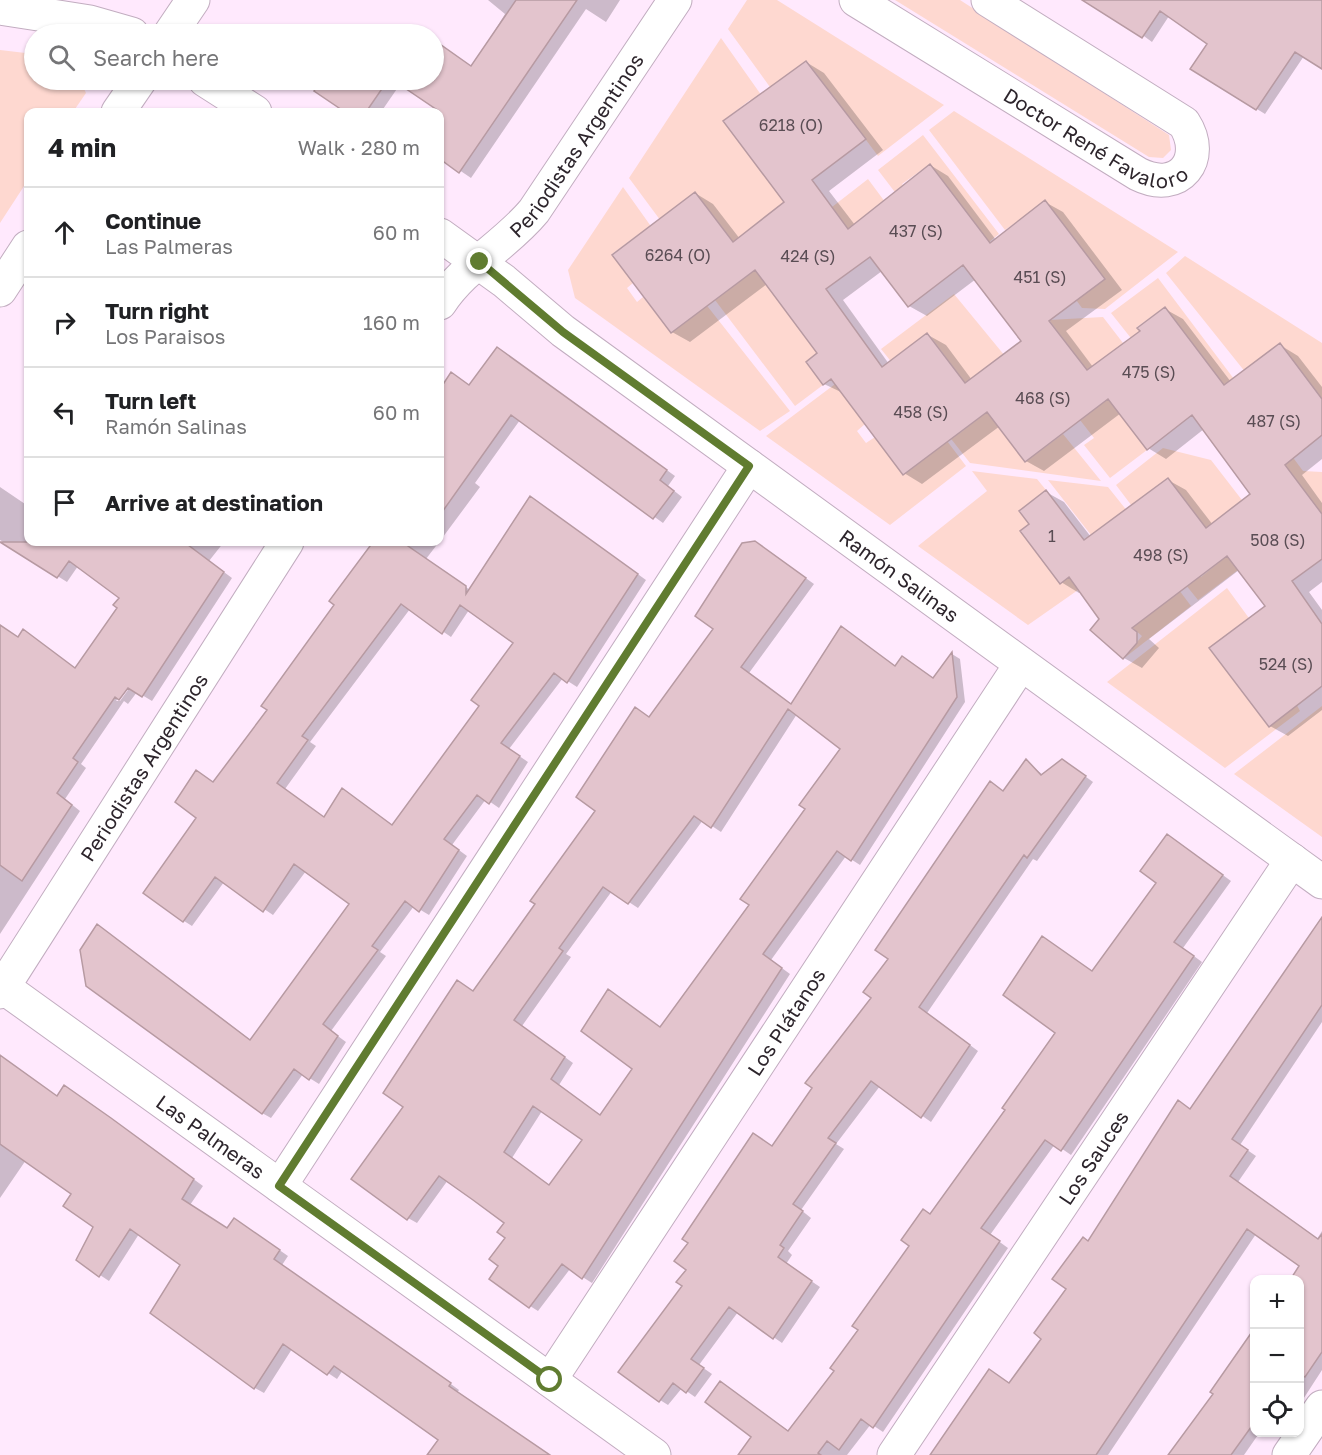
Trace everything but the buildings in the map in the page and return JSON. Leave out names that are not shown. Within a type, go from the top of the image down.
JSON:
[{"type":"street","points":[[177,24],[193,0]]},
{"type":"street","name":"Periodistas Argentinos","points":[[444,298],[462,274],[517,232],[534,211],[675,0]]},
{"type":"street","name":"Doctor René Favaloro","points":[[856,0],[1138,174],[1151,180],[1166,182],[1179,176],[1189,163],[1192,149],[1191,135],[1184,123],[988,0]]},
{"type":"street","points":[[0,8],[97,24]]},
{"type":"street","points":[[121,108],[133,90]]},
{"type":"street","points":[[221,90],[249,108]]},
{"type":"street","name":"Ramón Salinas","points":[[444,238],[480,262],[563,332],[1322,882]]},
{"type":"street","points":[[0,291],[24,254]]},
{"type":"street","points":[[279,1186],[749,466]]},
{"type":"street","name":"Periodistas Argentinos","points":[[1,990],[284,546]]},
{"type":"street","name":"Los Plátanos","points":[[550,1380],[1021,664]]},
{"type":"street","name":"Los Sauces","points":[[894,1455],[1292,860]]},
{"type":"street","name":"Las Palmeras","points":[[1,990],[654,1455]]},
{"type":"street","points":[[1289,1455],[1322,1407]]},
{"type":"shaded area","points":[[747,0],[777,0],[944,105],[878,156],[807,61],[779,81],[780,101],[728,29]]},
{"type":"shaded area","points":[[895,0],[960,0],[1169,135],[1171,150],[1163,158],[1149,157]]},
{"type":"shaded area","points":[[721,38],[769,106],[760,113],[750,100],[723,121],[785,202],[733,242],[695,192],[668,213],[669,232],[629,178]]},
{"type":"shaded area","points":[[0,50],[24,53],[24,90],[85,90],[86,93],[76,108],[24,108],[24,186],[0,223]]},
{"type":"shaded area","points":[[954,111],[1178,252],[1105,309],[1082,308],[1018,221],[1005,230],[929,130]]},
{"type":"shaded area","points":[[923,135],[999,234],[989,242],[930,164],[902,184],[912,198],[904,204],[878,170]]},
{"type":"shaded area","points":[[868,179],[894,214],[875,208],[848,229],[832,207]]},
{"type":"shaded area","points":[[623,187],[660,239],[649,246],[639,234],[612,254],[633,283],[627,288],[637,302],[643,297],[671,333],[698,312],[697,293],[790,411],[760,431],[575,298],[568,270]]},
{"type":"shaded area","points":[[1185,256],[1322,343],[1322,399],[1280,344],[1254,383],[1166,273]]},
{"type":"shaded area","points":[[755,270],[793,320],[820,300],[819,281],[853,326],[806,362],[823,385],[795,406],[715,300]]},
{"type":"shaded area","points":[[1158,278],[1243,391],[1234,398],[1165,307],[1137,327],[1147,340],[1138,347],[1111,313]]},
{"type":"shaded area","points":[[954,294],[1014,367],[965,383],[928,333],[900,354],[901,374],[881,349]]},
{"type":"shaded area","points":[[1103,317],[1133,356],[1124,363],[1114,350],[1087,370],[1049,320]]},
{"type":"shaded area","points":[[871,357],[865,424],[857,431],[866,443],[875,437],[938,429],[966,466],[890,525],[766,436]]},
{"type":"shaded area","points":[[1108,399],[1147,450],[1110,478],[1084,445],[1094,438],[1080,420]]},
{"type":"shaded area","points":[[987,412],[1025,462],[1063,434],[1101,481],[970,463],[941,426],[949,420],[960,433]]},
{"type":"shaded area","points":[[1283,444],[1303,471],[1322,472],[1322,514],[1274,451]]},
{"type":"shaded area","points":[[1163,448],[1211,460],[1252,513],[1233,507],[1206,528],[1168,478],[1141,498],[1141,518],[1116,485]]},
{"type":"shaded area","points":[[972,471],[1037,479],[1046,490],[1019,511],[1029,524],[1020,531],[1069,577],[1078,590],[1028,625],[918,546],[987,491]]},
{"type":"shaded area","points":[[1048,480],[1108,487],[1136,522],[1091,535]]},
{"type":"shaded area","points":[[1227,556],[1238,570],[1198,600],[1177,574],[1190,564],[1201,577]]},
{"type":"shaded area","points":[[1170,578],[1191,606],[1123,659],[1142,636],[1109,608],[1144,619],[1171,598],[1162,586]]},
{"type":"shaded area","points":[[1227,588],[1254,625],[1300,711],[1225,768],[1107,682]]},
{"type":"shaded area","points":[[1322,706],[1322,837],[1234,774]]},
{"type":"route","points":[[480,262],[563,332],[749,466],[279,1186],[550,1380]]}]
